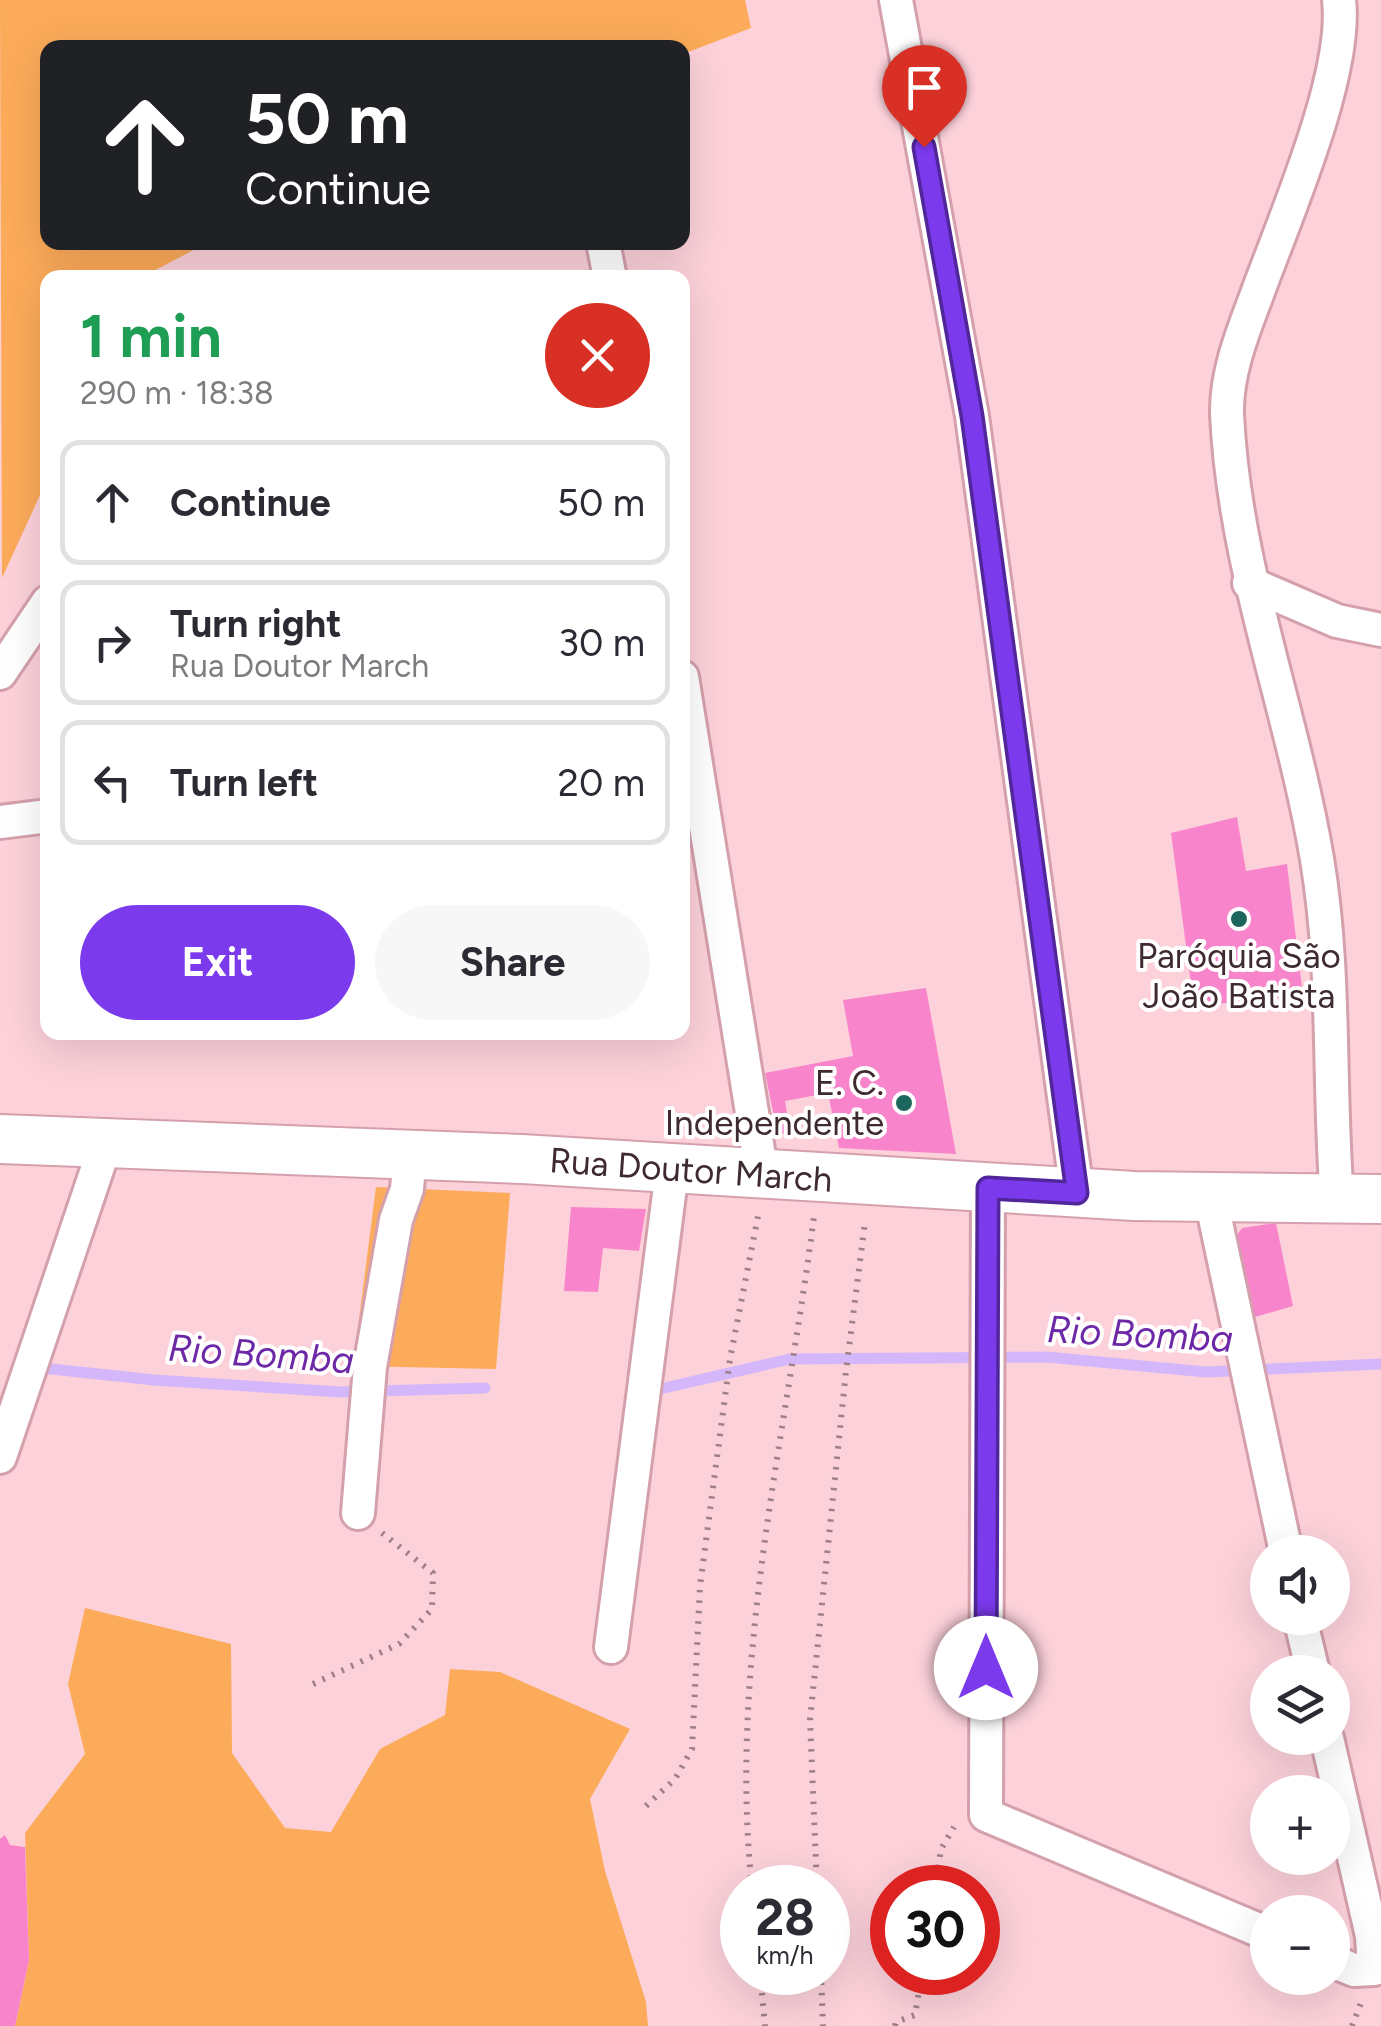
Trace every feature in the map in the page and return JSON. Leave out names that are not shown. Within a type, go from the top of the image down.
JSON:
[{"type":"main road","name":"Rua Doutor March","points":[[0,1139],[105,1146],[410,1154],[816,1180],[1211,1199],[1359,1199]]},
{"type":"street","points":[[896,0],[972,416],[1077,1193]]},
{"type":"street","points":[[1340,0],[1335,60],[1310,149],[1244,328],[1230,380],[1227,413],[1249,584],[1297,760],[1317,860],[1359,1199]]},
{"type":"street","points":[[1249,584],[1337,620],[1381,630]]},
{"type":"street","points":[[0,673],[40,614]]},
{"type":"street","points":[[690,728],[762,1175]]},
{"type":"street","points":[[0,822],[40,817]]},
{"type":"street","points":[[0,1457],[105,1146]]},
{"type":"street","points":[[358,1513],[370,1367],[396,1220],[407,1189],[410,1154]]},
{"type":"street","points":[[611,1647],[672,1171]]},
{"type":"street","points":[[988,1188],[986,1815],[1250,1926]]},
{"type":"street","points":[[1211,1199],[1282,1535]]},
{"type":"street","points":[[1331,1755],[1372,1936],[1374,1969],[1350,1968]]},
{"type":"path","points":[[646,1806],[675,1779],[692,1749],[700,1586],[730,1360],[759,1213],[762,1175]]},
{"type":"path","points":[[751,1865],[747,1786],[755,1636],[766,1522],[814,1218],[816,1180]]},
{"type":"path","points":[[816,1865],[810,1720],[868,1181]]},
{"type":"path","points":[[314,1684],[399,1644],[432,1609],[433,1574],[358,1513]]},
{"type":"path","points":[[939,1865],[941,1849],[957,1822],[986,1815]]},
{"type":"path","points":[[762,1995],[765,2026]]},
{"type":"path","points":[[822,1995],[823,2026]]},
{"type":"path","points":[[896,2026],[896,2022],[915,2015],[918,1995]]},
{"type":"shaded area","points":[[0,0],[745,0],[751,28],[690,51],[690,40],[40,40],[40,250],[194,250],[155,270],[40,270],[40,495],[2,578]]},
{"type":"shaded area","points":[[376,1187],[510,1193],[496,1369],[353,1366]]},
{"type":"shaded area","points":[[85,1608],[231,1644],[232,1753],[285,1828],[331,1832],[380,1749],[445,1715],[450,1669],[500,1672],[630,1729],[590,1799],[605,1871],[646,2002],[648,2026],[15,2026],[29,1960],[25,1833],[85,1754],[68,1684]]},
{"type":"building","points":[[1237,817],[1246,871],[1287,864],[1303,996],[1194,1006],[1171,833]]},
{"type":"building","name":"E. C. Independente","points":[[926,988],[956,1154],[839,1148],[828,1093],[785,1101],[790,1132],[778,1135],[765,1073],[853,1056],[843,1000]]},
{"type":"building","points":[[571,1207],[646,1209],[639,1251],[603,1248],[598,1292],[564,1291]]},
{"type":"building","points":[[1276,1223],[1293,1306],[1255,1317],[1235,1238],[1242,1228]]},
{"type":"building","points":[[5,1835],[10,1845],[25,1847],[29,1960],[15,2026],[0,2026],[0,1839]]},
{"type":"waterway","name":"Rio Bomba","points":[[660,1389],[790,1359],[1047,1357],[1206,1372],[1381,1364]]},
{"type":"waterway","name":"Rio Bomba","points":[[33,1367],[154,1380],[340,1392],[485,1388]]},
{"type":"place","name":"Paróquia São João Batista","points":[[1239,919]]},
{"type":"place","name":"E. C. Independente","points":[[904,1103]]},
{"type":"route","points":[[924,147],[972,416],[1077,1193],[988,1188],[986,1668]]}]
